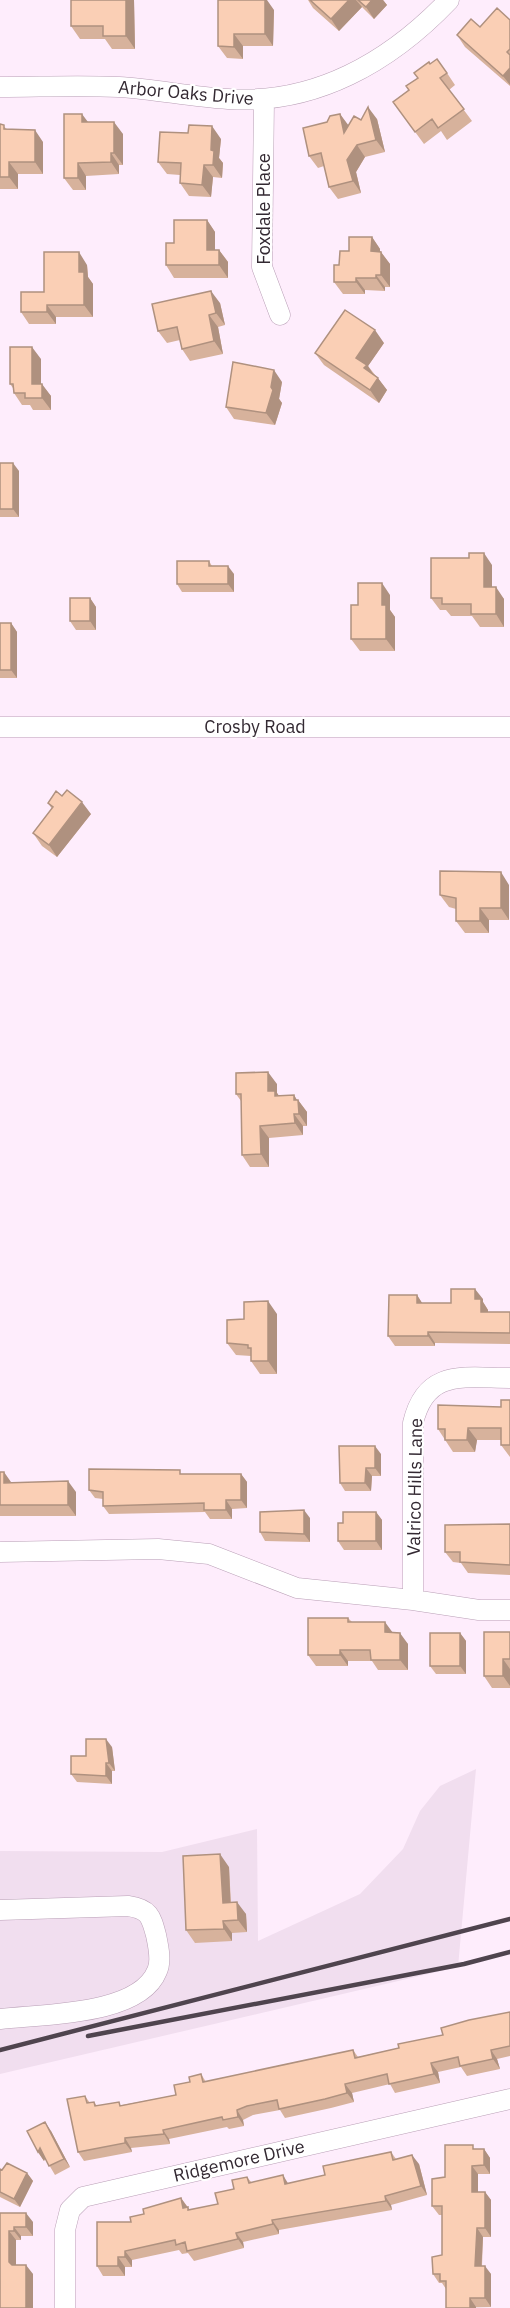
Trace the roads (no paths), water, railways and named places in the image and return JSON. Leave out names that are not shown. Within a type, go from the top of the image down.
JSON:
[{"type":"street","name":"Arbor Oaks Drive","points":[[0,87],[120,87],[228,99],[264,100],[328,86],[338,81],[393,51],[449,0]]},
{"type":"street","name":"Foxdale Place","points":[[264,100],[262,267],[280,315]]},
{"type":"street","name":"Crosby Road","points":[[0,727],[510,727]]},
{"type":"street","name":"Valrico Hills Lane","points":[[413,1600],[413,1423],[417,1407],[424,1394],[441,1382],[461,1378],[510,1378]]},
{"type":"street","points":[[0,1552],[158,1549],[209,1554],[297,1588],[413,1600],[479,1610],[510,1610]]},
{"type":"street","points":[[0,1910],[128,1906],[144,1908],[152,1916],[159,1947],[158,1971],[146,1988],[126,2001],[96,2008],[0,2019]]},
{"type":"street","name":"Ridgemore Drive","points":[[64,2308],[65,2230],[70,2210],[83,2196],[510,2099]]},
{"type":"railway","points":[[0,2050],[510,1919]]},
{"type":"railway","points":[[88,2036],[464,1964],[510,1952]]}]
